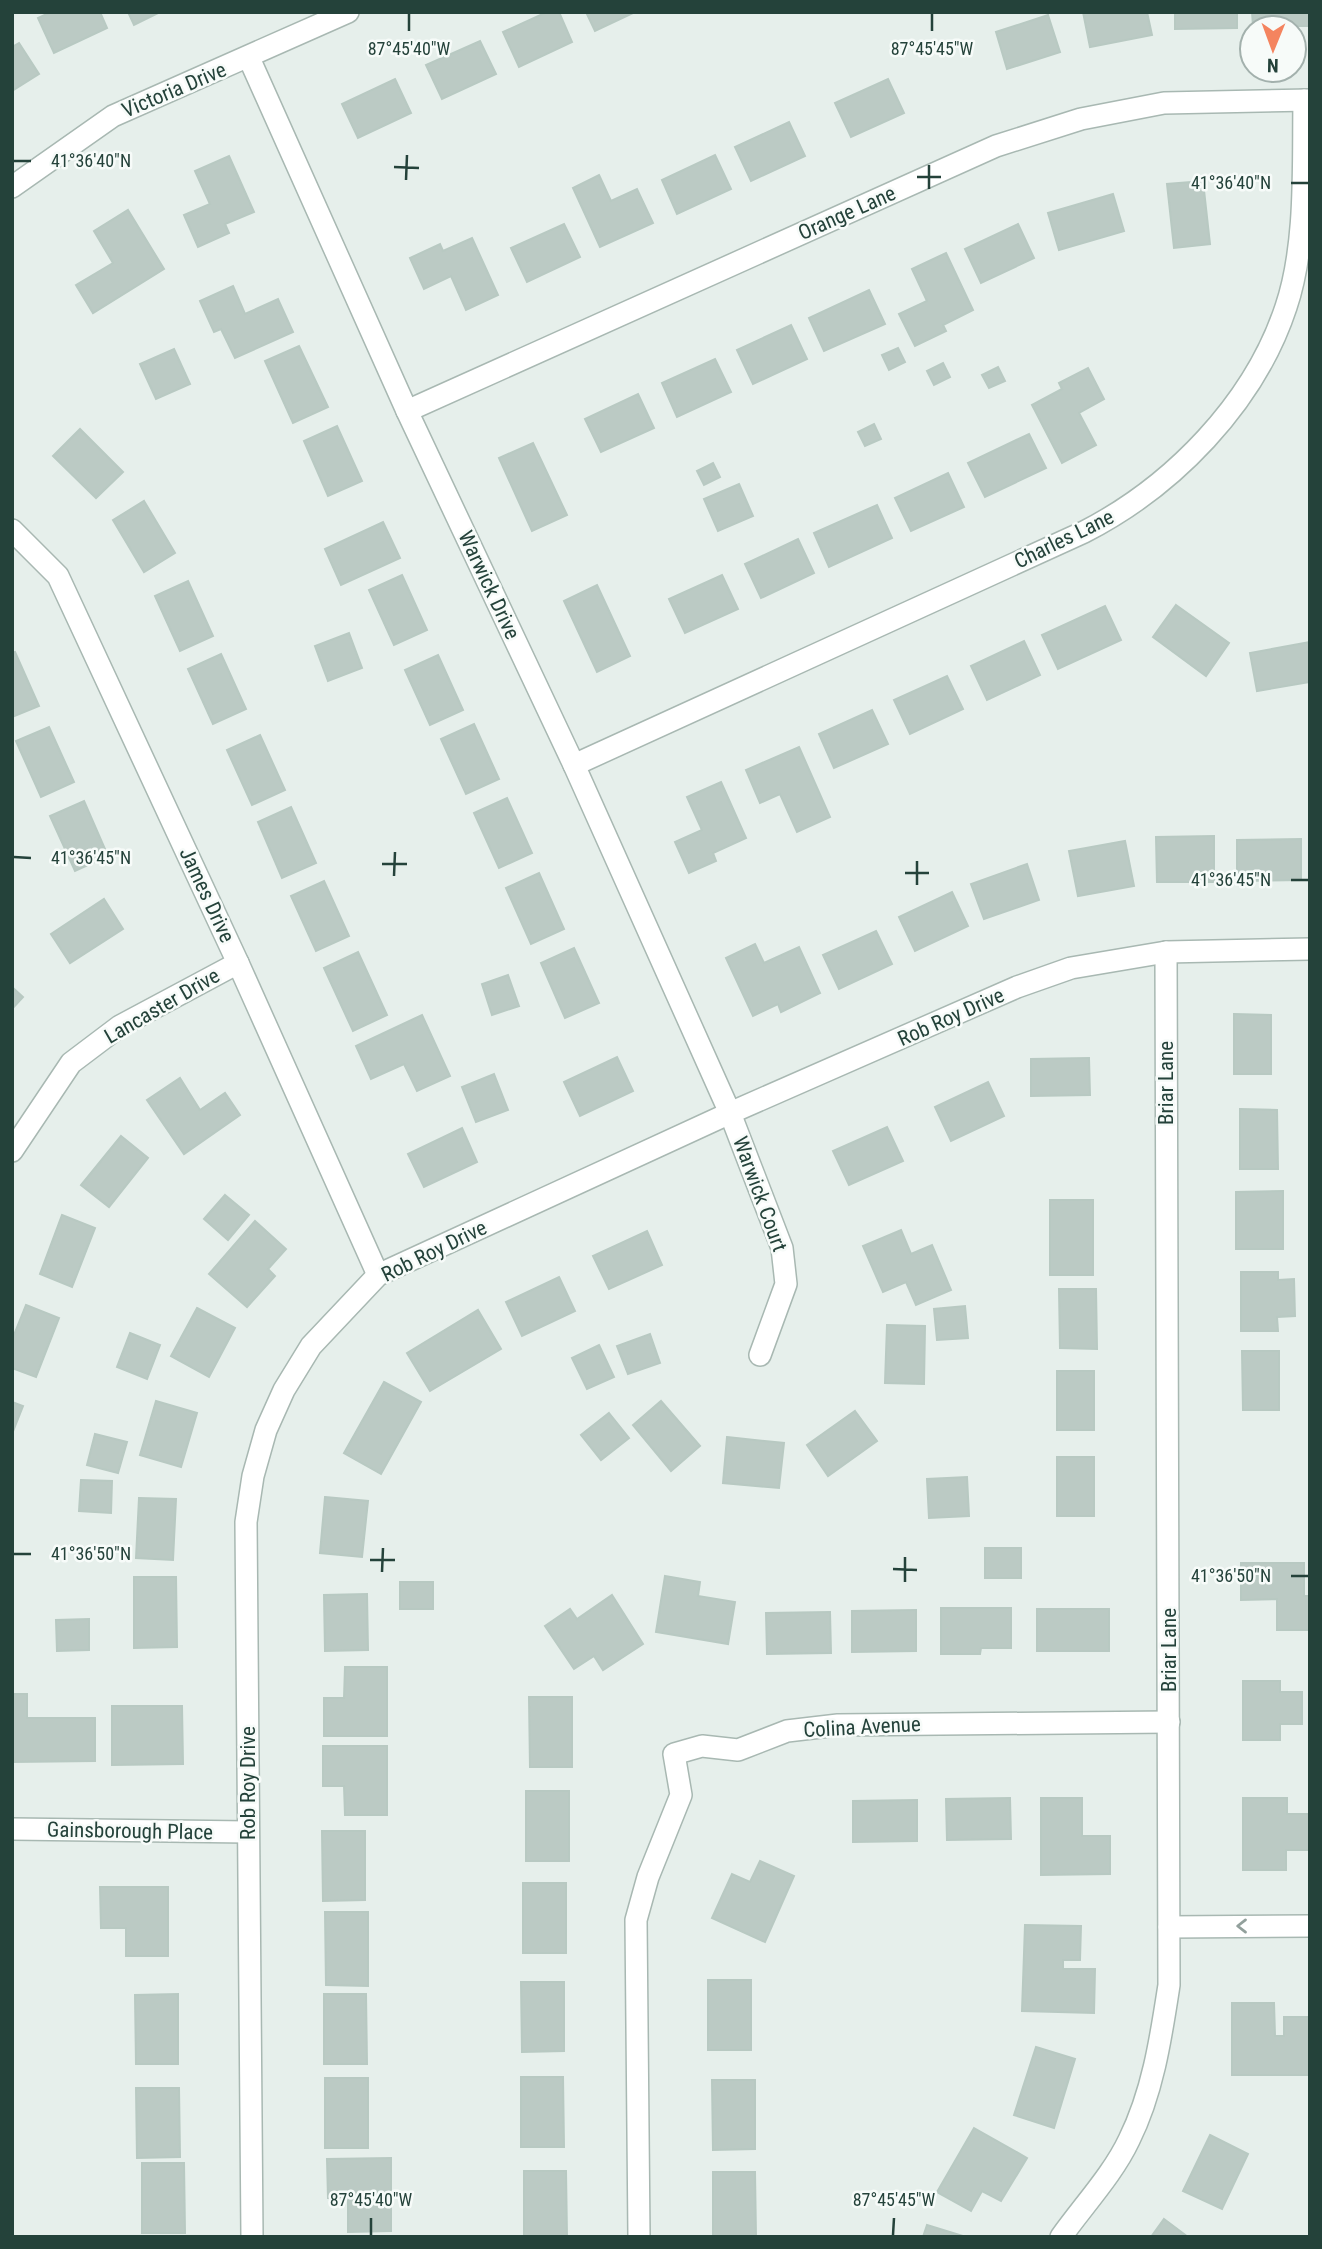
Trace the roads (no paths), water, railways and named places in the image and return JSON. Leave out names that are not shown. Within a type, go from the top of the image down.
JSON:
[{"type":"street","name":"Victoria Drive","points":[[12,187],[113,116],[348,12]]},
{"type":"street","name":"Warwick Drive","points":[[248,58],[407,411],[574,765],[730,1113]]},
{"type":"street","name":"Orange Lane","points":[[407,411],[996,146],[1082,119],[1164,103],[1307,100]]},
{"type":"street","name":"Charles Lane","points":[[574,765],[1084,533],[1152,492],[1174,474],[1214,430],[1261,365],[1287,307],[1297,253],[1307,100]]},
{"type":"street","name":"James Drive","points":[[12,530],[58,576],[238,963],[378,1275]]},
{"type":"street","name":"Rob Roy Drive","points":[[252,2237],[246,1522],[253,1476],[266,1430],[284,1390],[312,1346],[378,1275],[730,1113],[1017,987],[1071,968],[1166,952],[1310,949]]},
{"type":"street","name":"Briar Lane","points":[[1061,2237],[1129,2142],[1148,2092],[1162,2035],[1168,1985],[1166,952]]},
{"type":"street","name":"Lancaster Drive","points":[[12,1150],[71,1063],[120,1026],[238,963]]},
{"type":"street","name":"Warwick Court","points":[[730,1113],[782,1248],[786,1284],[760,1355]]},
{"type":"street","name":"Colina Avenue","points":[[639,2237],[636,1920],[648,1877],[681,1795],[674,1754],[702,1746],[738,1751],[787,1731],[838,1725],[1169,1722]]},
{"type":"street","name":"Gainsborough Place","points":[[12,1829],[248,1832]]},
{"type":"street","points":[[1169,1927],[1310,1926]]}]
